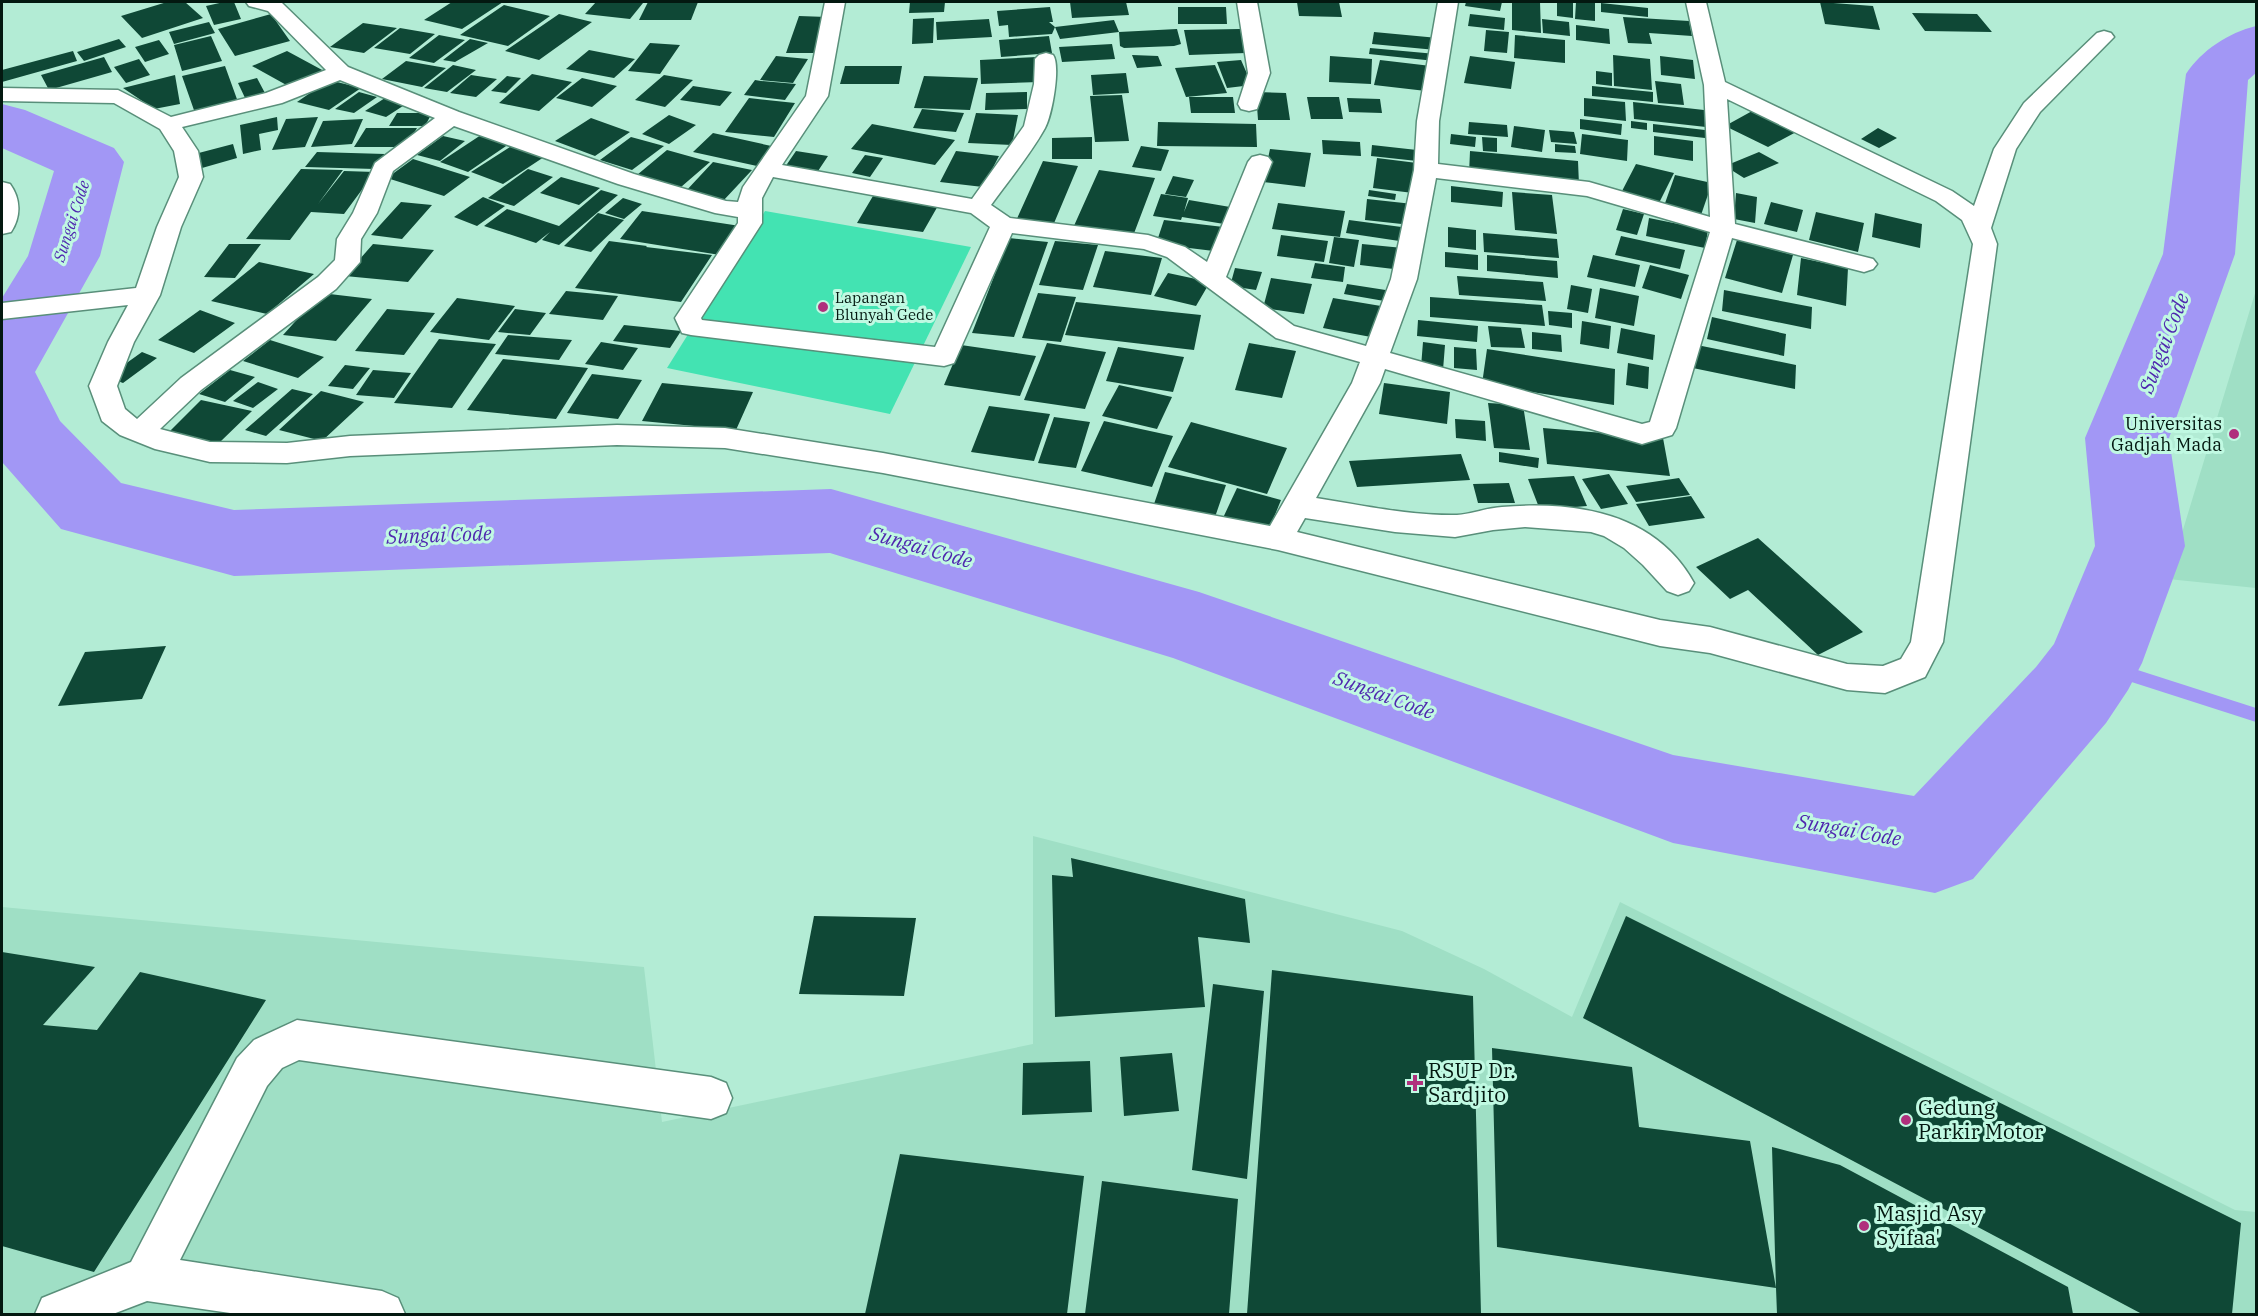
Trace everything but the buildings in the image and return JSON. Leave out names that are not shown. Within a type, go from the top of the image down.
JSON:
[{"type":"street","points":[[256,2],[275,7],[340,72],[451,117],[626,179],[724,208],[751,211]]},
{"type":"street","points":[[836,2],[817,96],[750,198],[750,223],[688,318],[692,327],[727,333],[944,357],[1003,225]]},
{"type":"street","points":[[1246,2],[1254,58],[1259,73],[1249,104]]},
{"type":"street","points":[[1278,539],[1366,383],[1404,279],[1426,170],[1428,122],[1448,2]]},
{"type":"street","points":[[767,169],[978,207],[1003,225],[1148,242],[1176,252],[1285,332],[1642,434],[1662,428],[1723,228],[1715,84],[1696,2]]},
{"type":"street","points":[[1980,226],[2005,149],[2021,124],[2032,108],[2104,37]]},
{"type":"street","points":[[978,207],[1035,126],[1045,84],[1046,59]]},
{"type":"street","points":[[168,124],[274,98],[340,72]]},
{"type":"street","points":[[2,94],[118,96],[168,124],[186,151],[190,177],[169,227],[147,295],[121,342],[103,386],[112,414],[130,428],[165,442],[210,452],[287,453],[350,446],[617,435],[725,438],[883,463],[1278,539],[1660,633],[1710,640],[1847,677],[1885,680],[1913,668],[1927,642],[1986,244],[1980,226],[1967,210],[1944,196],[1715,84]]},
{"type":"street","points":[[140,432],[191,384],[327,283],[347,262],[349,239],[365,213],[383,168],[451,117]]},
{"type":"street","points":[[1212,280],[1260,162]]},
{"type":"street","points":[[1426,170],[1589,189],[1723,228],[1864,264]]},
{"type":"street","points":[[2,189],[6,209],[2,227]]},
{"type":"street","points":[[2,311],[147,295]]},
{"type":"street","points":[[1296,506],[1457,526],[1494,518],[1527,515],[1605,524],[1628,536],[1666,568],[1678,583]]},
{"type":"street","points":[[147,1278],[252,1072],[268,1054],[297,1040],[711,1098]]},
{"type":"street","points":[[58,1314],[147,1278],[382,1314]]},
{"type":"shaded area","name":"Universitas Gadjah Mada","points":[[2256,290],[2256,588],[2168,579]]},
{"type":"shaded area","name":"RSUP Dr. Sardjito","points":[[1033,836],[1402,931],[1484,969],[1572,1017],[1620,902],[2235,1210],[2256,1212],[2256,1314],[2,1314],[2,907],[644,967],[662,1122],[1033,1044]]},
{"type":"green space","name":"Lapangan Blunyah Gede","points":[[765,211],[971,247],[890,414],[667,368]]},
{"type":"waterway","name":"Sungai Code","points":[[2,383],[26,436],[92,507],[234,543],[831,521],[1199,629],[1673,799],[1935,846],[2071,695],[2094,663],[2140,546],[2127,438],[2199,254],[2217,74],[2256,44]]},
{"type":"waterway","name":"Sungai Code","points":[[2,124],[90,162],[64,256],[2,362]]},
{"type":"waterway","points":[[2094,663],[2256,715]]},
{"type":"place","name":"Lapangan Blunyah Gede","points":[[823,307]]},
{"type":"place","name":"Universitas Gadjah Mada","points":[[2234,434]]},
{"type":"place","name":"RSUP Dr. Sardjito","points":[[1415,1083]]},
{"type":"place","name":"Gedung Parkir Motor","points":[[1906,1120]]},
{"type":"place","name":"Masjid Asy Syifaa'","points":[[1864,1226]]}]
